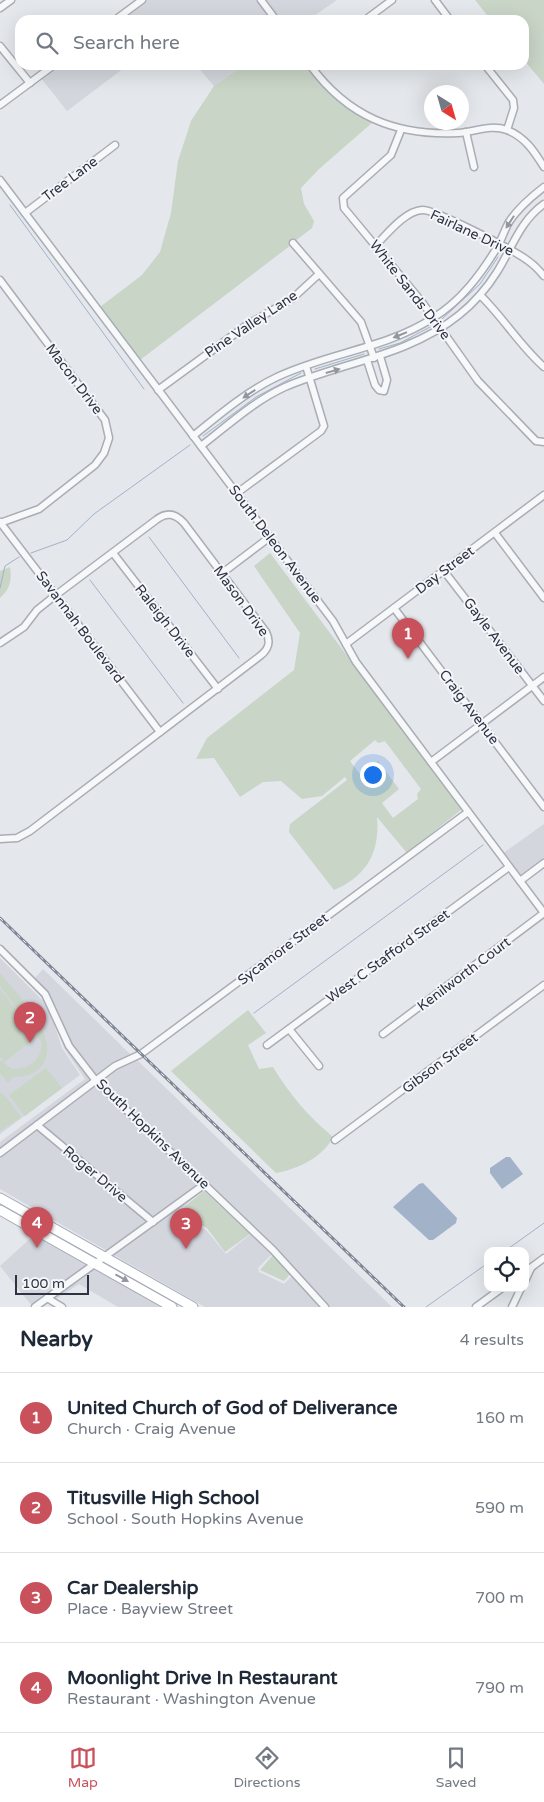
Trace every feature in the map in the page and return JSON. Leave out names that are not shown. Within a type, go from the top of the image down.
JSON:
[{"type":"main road","points":[[0,1198],[193,1307]]},
{"type":"main road","points":[[0,1210],[168,1306]]},
{"type":"main road","points":[[29,1226],[34,1218]]},
{"type":"street","points":[[0,8],[11,0]]},
{"type":"street","points":[[122,15],[142,0]]},
{"type":"street","points":[[261,0],[272,15]]},
{"type":"street","points":[[372,15],[392,0]]},
{"type":"street","points":[[435,0],[446,15]]},
{"type":"street","points":[[0,46],[15,64]]},
{"type":"street","points":[[19,70],[30,83]]},
{"type":"street","points":[[0,105],[47,70]]},
{"type":"street","points":[[315,70],[341,99],[367,117],[401,130],[434,134],[466,132],[493,127],[507,130],[528,143],[544,167]]},
{"type":"street","points":[[489,70],[512,100],[514,108],[507,130]]},
{"type":"street","name":"White Sands Drive","points":[[401,130],[391,155],[343,198],[344,208],[376,244],[486,391],[536,441],[544,442]]},
{"type":"street","points":[[466,132],[474,167]]},
{"type":"street","name":"Tree Lane","points":[[25,213],[115,145]]},
{"type":"street","name":"South Deleon Avenue","points":[[0,180],[333,621],[356,662],[544,913]]},
{"type":"street","points":[[193,436],[248,394],[277,377],[306,366],[371,347],[407,333],[452,305],[486,266],[509,221],[525,203],[544,187]]},
{"type":"street","points":[[201,446],[257,404],[283,388],[412,344],[460,314],[480,295],[496,273],[521,227],[544,204]]},
{"type":"street","name":"Fairlane Drive","points":[[376,244],[408,215],[422,210],[499,243],[529,261],[544,276]]},
{"type":"street","points":[[293,243],[361,322],[374,358]]},
{"type":"street","name":"Pine Valley Lane","points":[[158,390],[246,325],[293,298],[319,274]]},
{"type":"street","name":"Macon Drive","points":[[0,280],[105,420],[109,438],[104,453],[95,465],[39,509],[0,523]]},
{"type":"street","points":[[480,295],[501,315],[526,349],[544,367]]},
{"type":"street","points":[[237,494],[324,426],[306,366]]},
{"type":"street","name":"Day Street","points":[[346,644],[544,495]]},
{"type":"street","name":"Mason Drive","points":[[0,643],[24,628],[38,608],[156,520],[164,515],[171,514],[177,516],[184,523],[266,632],[269,643],[264,654],[25,834],[12,839],[0,839]]},
{"type":"street","name":"Savannah Boulevard","points":[[0,523],[160,732]]},
{"type":"street","points":[[495,533],[544,598]]},
{"type":"street","points":[[222,574],[270,537]]},
{"type":"street","name":"Raleigh Drive","points":[[114,553],[218,689]]},
{"type":"street","name":"Gayle Avenue","points":[[444,571],[544,701]]},
{"type":"street","name":"Craig Avenue","points":[[394,608],[544,807]]},
{"type":"street","points":[[431,762],[544,678]]},
{"type":"street","name":"Sycamore Street","points":[[0,1153],[115,1066],[141,1054],[468,812]]},
{"type":"street","points":[[520,882],[544,863]]},
{"type":"street","name":"West C Stafford Street","points":[[267,1045],[509,867]]},
{"type":"street","name":"Kenilworth Court","points":[[383,1034],[544,913]]},
{"type":"street","name":"South Hopkins Avenue","points":[[0,949],[45,994],[69,1046],[96,1081],[274,1250],[325,1307]]},
{"type":"street","name":"Gibson Street","points":[[335,1140],[544,985]]},
{"type":"street","points":[[289,1029],[319,1066]]},
{"type":"street","name":"Roger Drive","points":[[37,1125],[153,1222]]},
{"type":"street","points":[[35,1307],[206,1184]]},
{"type":"street","points":[[529,1269],[544,1258]]},
{"type":"street","points":[[529,1273],[532,1267]]},
{"type":"street","points":[[476,1307],[497,1292]]},
{"type":"street","points":[[512,1307],[520,1292]]},
{"type":"street","points":[[47,1298],[62,1307]]},
{"type":"street","points":[[168,1306],[177,1298]]},
{"type":"shaded area","points":[[147,0],[257,0],[269,15],[127,15]]},
{"type":"shaded area","points":[[264,0],[337,0],[315,15],[275,15]]},
{"type":"shaded area","points":[[52,70],[121,70],[67,111],[41,78]]},
{"type":"shaded area","points":[[200,70],[237,70],[214,86]]},
{"type":"shaded area","points":[[544,824],[544,860],[521,878],[502,854]]},
{"type":"shaded area","points":[[0,958],[43,1001],[52,1018],[62,1048],[80,1075],[0,1134]]},
{"type":"shaded area","points":[[43,969],[132,1056],[97,1077],[71,1044],[52,1000],[34,979]]},
{"type":"shaded area","points":[[37,989],[48,1003],[67,1047],[93,1080],[0,1149],[0,1142],[85,1079],[64,1048],[54,1017]]},
{"type":"shaded area","points":[[137,1060],[392,1307],[328,1307],[314,1289],[276,1249],[101,1081],[117,1068]]},
{"type":"shaded area","points":[[97,1085],[201,1183],[153,1219],[41,1126]]},
{"type":"shaded area","points":[[37,1129],[149,1222],[109,1252],[0,1189],[0,1156]]},
{"type":"shaded area","points":[[206,1187],[273,1253],[258,1268],[259,1272],[284,1284],[294,1274],[321,1307],[205,1307],[114,1255]],"holes":[[[204,1189],[252,1233],[226,1254],[206,1230],[191,1222],[182,1208]]]},
{"type":"shaded area","points":[[0,1217],[89,1266],[32,1306],[0,1266],[33,1236]]},
{"type":"shaded area","points":[[94,1269],[162,1306],[118,1307],[79,1284],[55,1300],[52,1298]]},
{"type":"green space","points":[[475,0],[544,0],[544,84],[529,66],[529,15],[487,15]]},
{"type":"green space","points":[[237,70],[311,70],[339,101],[373,122],[319,169],[301,188],[304,204],[314,221],[312,228],[295,241],[292,240],[289,243],[291,245],[140,360],[100,307],[142,275],[160,252],[171,213],[178,161],[191,121],[214,86]]},
{"type":"green space","points":[[270,553],[462,809],[407,853],[377,817],[376,841],[369,861],[355,878],[334,890],[289,832],[290,824],[347,780],[345,777],[322,796],[302,799],[281,781],[263,782],[240,797],[214,758],[196,759],[207,738],[294,670],[300,633],[254,566]],"holes":[[[375,740],[378,743],[385,741],[421,789],[417,794],[418,799],[393,818],[382,803],[399,789],[378,761],[360,774],[350,761]]]},
{"type":"green space","points":[[10,567],[10,584],[0,598],[0,571]]},
{"type":"green space","points":[[0,973],[35,1016],[46,1041],[47,1053],[43,1064],[37,1070],[30,1074],[13,1077],[8,1083],[0,1073],[0,1060],[12,1069],[29,1066],[37,1060],[42,1043],[0,986]]},
{"type":"green space","points":[[0,989],[37,1037],[4,1062],[0,1056]]},
{"type":"green space","points":[[248,1010],[266,1033],[248,1045],[259,1069],[273,1067],[300,1105],[333,1137],[323,1150],[309,1161],[276,1173],[171,1071]]},
{"type":"green space","points":[[46,1068],[62,1088],[25,1116],[9,1095]]},
{"type":"green space","points":[[0,1092],[21,1117],[0,1131]]},
{"type":"green space","points":[[204,1191],[250,1234],[225,1252],[207,1228],[192,1220],[184,1207]]},
{"type":"green space","points":[[273,1255],[291,1273],[284,1281],[260,1270]]},
{"type":"water","points":[[506,1157],[510,1157],[523,1174],[502,1189],[490,1173],[490,1168]]},
{"type":"water","points":[[423,1183],[457,1218],[456,1223],[433,1240],[429,1240],[393,1207],[419,1184]]},
{"type":"waterway","points":[[10,205],[144,389]]},
{"type":"waterway","points":[[442,319],[480,284],[498,257]]},
{"type":"waterway","points":[[379,349],[400,343],[430,327]]},
{"type":"waterway","points":[[315,369],[364,354]]},
{"type":"waterway","points":[[203,436],[256,397],[301,373]]},
{"type":"waterway","points":[[31,553],[67,540],[94,514],[190,445]]},
{"type":"waterway","points":[[149,537],[239,658]]},
{"type":"waterway","points":[[0,588],[5,566],[19,557]]},
{"type":"waterway","points":[[90,580],[183,703]]},
{"type":"waterway","points":[[254,1013],[483,845]]},
{"type":"waterway","points":[[511,1247],[544,1223]]},
{"type":"waterway","points":[[426,1307],[484,1266]]},
{"type":"railway","points":[[0,918],[404,1307]]},
{"type":"place","name":"United Church of God of Deliverance","points":[[408,659]]},
{"type":"place","name":"Titusville High School","points":[[30,1043]]},
{"type":"place","name":"Moonlight Drive In Restaurant","points":[[37,1248]]},
{"type":"place","name":"Car Dealership","points":[[186,1249]]}]
